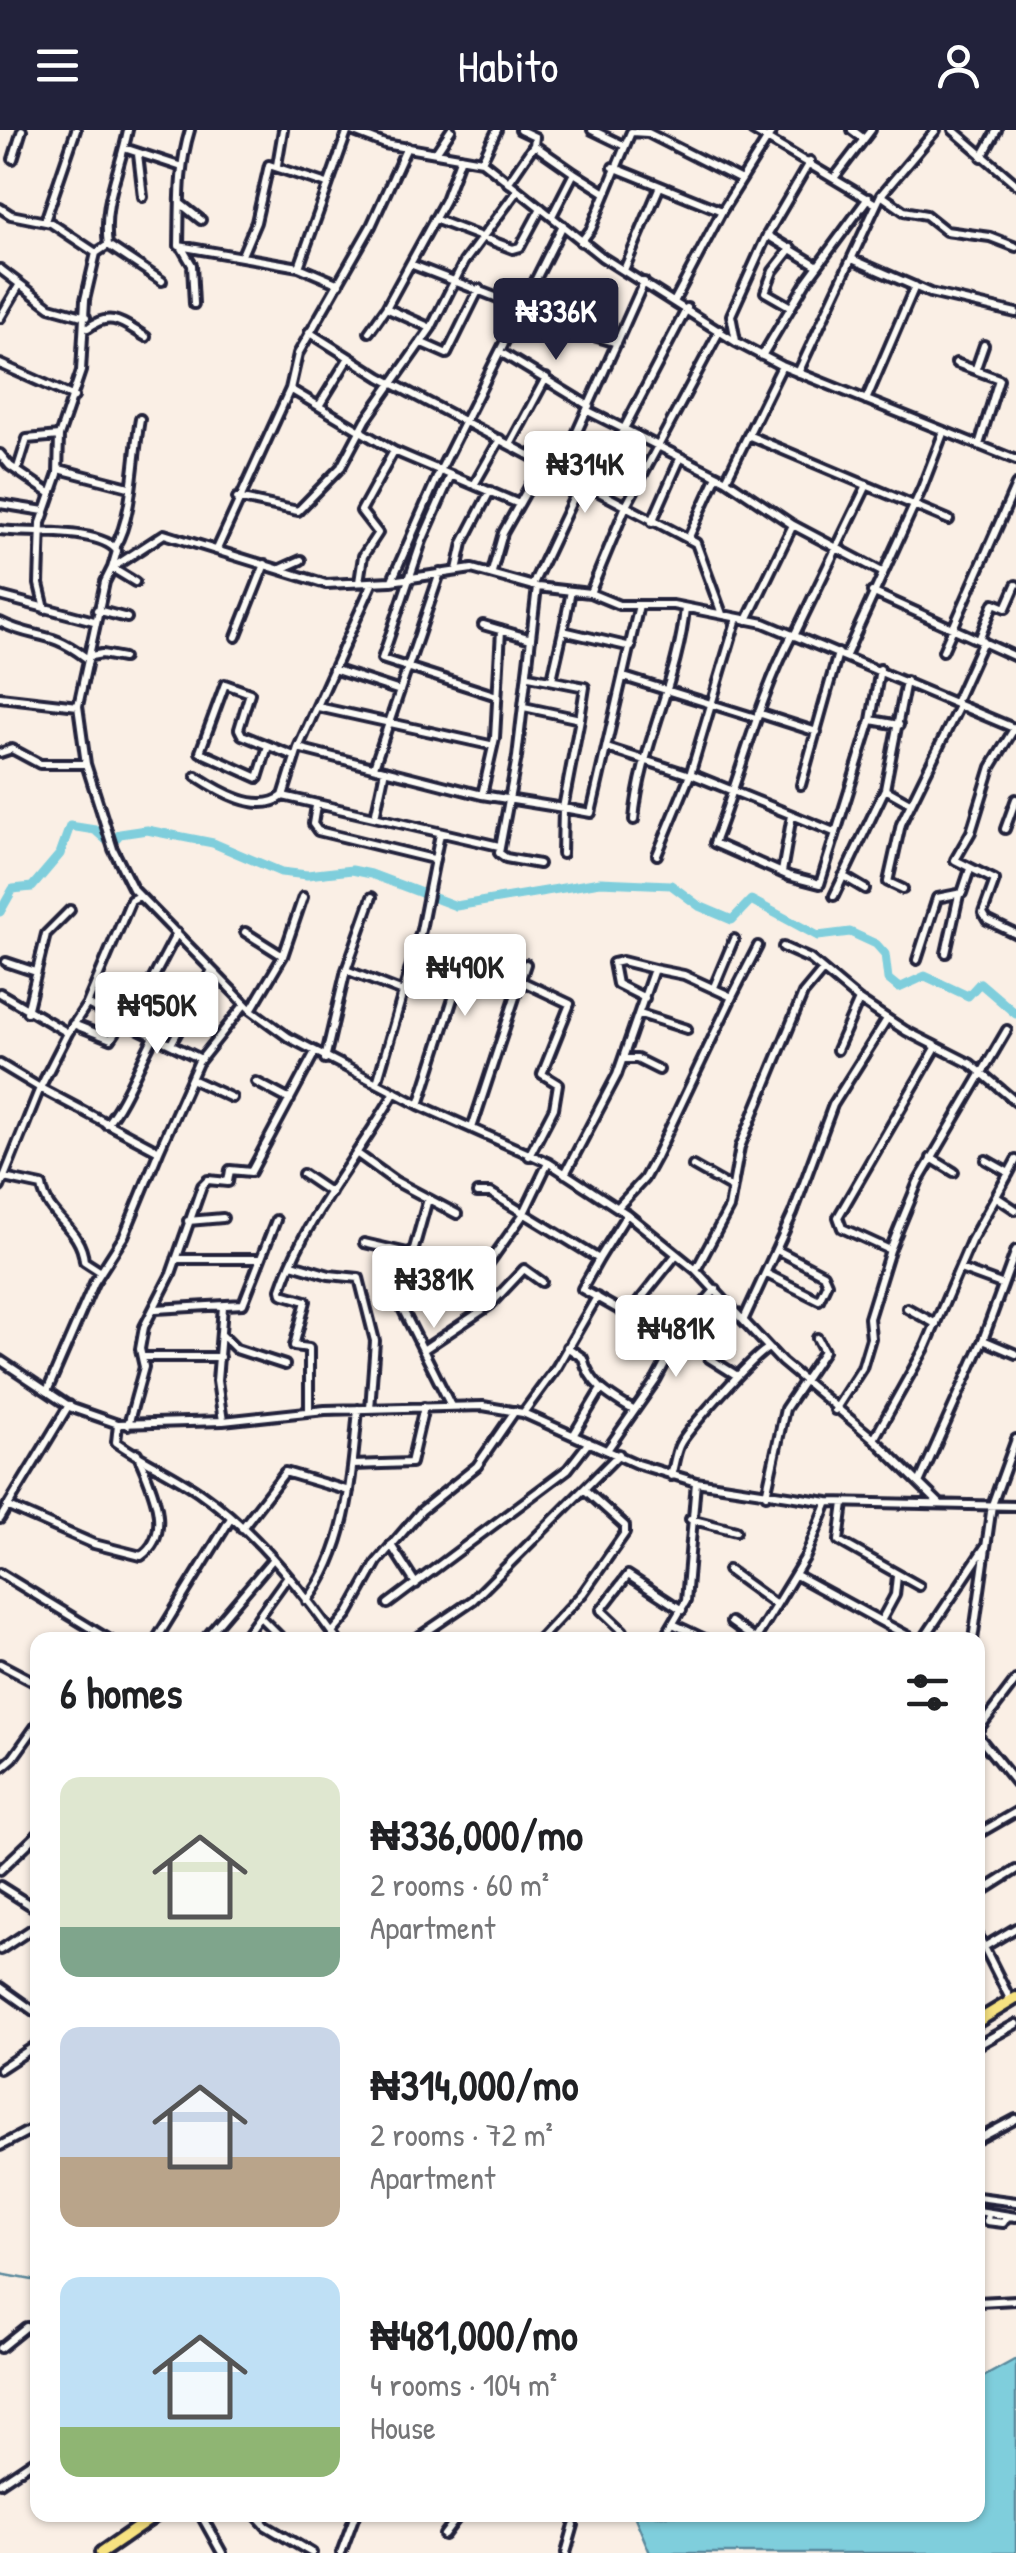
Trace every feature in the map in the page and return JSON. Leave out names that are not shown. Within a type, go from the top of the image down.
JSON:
[{"type":"main road","points":[[985,2017],[1013,1999]]},
{"type":"main road","points":[[101,2553],[146,2522]]},
{"type":"street","points":[[13,159],[22,130]]},
{"type":"street","points":[[45,221],[74,130]]},
{"type":"street","points":[[128,130],[106,202],[104,228],[108,246],[162,281]]},
{"type":"street","points":[[190,130],[179,166],[182,246],[192,264],[194,304]]},
{"type":"street","points":[[277,166],[283,130]]},
{"type":"street","points":[[300,267],[348,130],[407,147],[482,161],[581,242],[736,342],[782,366],[1016,460]]},
{"type":"street","points":[[437,151],[451,130]]},
{"type":"street","points":[[482,161],[497,130]]},
{"type":"street","points":[[508,182],[536,137],[520,130]]},
{"type":"street","points":[[592,130],[624,145]]},
{"type":"street","points":[[752,130],[810,161],[876,204]]},
{"type":"street","points":[[675,300],[722,212],[773,130]]},
{"type":"street","points":[[852,130],[864,139]]},
{"type":"street","points":[[835,176],[871,130]]},
{"type":"street","points":[[798,372],[876,204],[936,130]]},
{"type":"street","points":[[953,130],[1016,184]]},
{"type":"street","points":[[982,157],[997,130]]},
{"type":"street","points":[[581,242],[591,230],[613,167],[631,132],[649,131],[741,180]]},
{"type":"street","points":[[534,145],[604,192]]},
{"type":"street","points":[[218,548],[237,498],[290,389],[294,364],[309,332],[340,284],[407,147]]},
{"type":"street","points":[[123,148],[179,166]]},
{"type":"street","points":[[138,154],[144,197]]},
{"type":"street","points":[[369,332],[434,219],[461,157]]},
{"type":"street","points":[[590,593],[626,506],[718,328],[731,317],[767,236],[810,161]]},
{"type":"street","points":[[242,256],[256,222],[266,169],[277,166],[327,184]]},
{"type":"street","points":[[613,167],[722,212]]},
{"type":"street","points":[[552,216],[574,173]]},
{"type":"street","points":[[624,270],[660,186]]},
{"type":"street","points":[[237,498],[290,510],[303,509],[342,468],[361,429],[431,328],[454,280],[518,191]]},
{"type":"street","points":[[881,196],[904,211],[926,215],[946,231],[990,237],[1016,247]]},
{"type":"street","points":[[762,356],[818,266],[868,198]]},
{"type":"street","points":[[181,204],[201,220]]},
{"type":"street","points":[[0,208],[11,216],[45,221],[96,252]]},
{"type":"street","points":[[434,219],[513,249],[520,247],[541,208]]},
{"type":"street","points":[[392,581],[440,471],[502,353],[562,225]]},
{"type":"street","points":[[767,236],[818,266]]},
{"type":"street","points":[[96,252],[108,246]]},
{"type":"street","points":[[182,246],[300,267],[340,284]]},
{"type":"street","points":[[791,248],[773,271],[765,292],[791,308]]},
{"type":"street","points":[[45,610],[40,598],[40,536],[59,468],[59,436],[74,397],[86,329],[85,300],[96,252]]},
{"type":"street","points":[[852,259],[915,286],[1016,313]]},
{"type":"street","points":[[410,264],[521,307]]},
{"type":"street","points":[[0,269],[50,306],[86,318]]},
{"type":"street","points":[[559,472],[644,282]]},
{"type":"street","points":[[0,318],[20,284]]},
{"type":"street","points":[[866,400],[915,286]]},
{"type":"street","points":[[422,343],[447,354],[479,289]]},
{"type":"street","points":[[386,308],[431,328]]},
{"type":"street","points":[[592,490],[687,308]]},
{"type":"street","points":[[86,329],[104,317],[114,318],[146,337]]},
{"type":"street","points":[[731,317],[736,342]]},
{"type":"street","points":[[309,332],[392,382],[688,538],[702,552],[722,614]]},
{"type":"street","points":[[581,332],[617,343]]},
{"type":"street","points":[[976,368],[984,345]]},
{"type":"street","points":[[502,353],[546,378],[623,432],[726,480],[793,525],[882,572]]},
{"type":"street","points":[[319,406],[348,358]]},
{"type":"street","points":[[956,363],[999,379],[979,446]]},
{"type":"street","points":[[0,364],[74,397]]},
{"type":"street","points":[[726,480],[782,366]]},
{"type":"street","points":[[511,443],[546,378]]},
{"type":"street","points":[[290,389],[394,451],[519,504]]},
{"type":"street","points":[[140,419],[123,534],[114,546],[112,568],[94,621],[78,706],[86,764],[111,846],[139,896],[248,1007],[314,1052],[529,1156],[549,1162],[618,1207],[696,1270],[803,1383],[874,1440],[940,1504]]},
{"type":"street","points":[[800,786],[842,654],[944,431]]},
{"type":"street","points":[[17,472],[27,439],[59,436]]},
{"type":"street","points":[[750,436],[949,520]]},
{"type":"street","points":[[474,485],[500,439]]},
{"type":"street","points":[[359,582],[363,556],[378,533],[361,511],[394,451]]},
{"type":"street","points":[[0,454],[17,472],[51,494]]},
{"type":"street","points":[[652,522],[680,461]]},
{"type":"street","points":[[492,572],[503,533],[543,462]]},
{"type":"street","points":[[59,468],[129,487]]},
{"type":"street","points":[[451,475],[382,659],[406,670],[424,671],[497,696]]},
{"type":"street","points":[[688,538],[716,478]]},
{"type":"street","points":[[539,864],[499,855],[499,846],[524,706],[535,586],[580,484]]},
{"type":"street","points":[[867,484],[757,715],[735,792],[714,846],[820,884],[871,720],[880,669]]},
{"type":"street","points":[[943,651],[1016,485]]},
{"type":"street","points":[[458,570],[463,542],[490,491]]},
{"type":"street","points":[[0,504],[44,512]]},
{"type":"street","points":[[747,620],[793,525]]},
{"type":"street","points":[[0,530],[40,536],[66,532],[114,546]]},
{"type":"street","points":[[112,568],[164,534],[326,584],[392,581],[458,570],[492,572],[535,586],[590,593],[609,603],[685,607],[747,620],[880,669],[1015,728],[991,766],[971,832],[955,860],[995,880],[983,913],[987,920],[1016,934]]},
{"type":"street","points":[[281,568],[301,560]]},
{"type":"street","points":[[236,638],[266,564]]},
{"type":"street","points":[[112,568],[135,582]]},
{"type":"street","points":[[374,767],[386,722],[440,573]]},
{"type":"street","points":[[283,796],[294,756],[373,582]]},
{"type":"street","points":[[903,889],[888,882],[896,837],[957,704],[994,603],[1006,608],[1016,585]]},
{"type":"street","points":[[552,679],[571,592]]},
{"type":"street","points":[[872,592],[1016,656]]},
{"type":"street","points":[[0,596],[94,621]]},
{"type":"street","points":[[298,748],[482,795],[592,814],[639,605]]},
{"type":"street","points":[[634,820],[645,761],[680,640],[685,607]]},
{"type":"street","points":[[97,610],[128,618]]},
{"type":"street","points":[[657,855],[691,774],[737,618]]},
{"type":"street","points":[[0,622],[17,631],[54,636],[85,657],[102,654],[123,658]]},
{"type":"street","points":[[483,624],[531,639]]},
{"type":"street","points":[[482,795],[497,696],[501,630]]},
{"type":"street","points":[[563,631],[631,646]]},
{"type":"street","points":[[334,669],[400,691]]},
{"type":"street","points":[[528,676],[585,688],[563,808],[562,854]]},
{"type":"street","points":[[624,677],[817,732]]},
{"type":"street","points":[[834,896],[884,789],[906,681]]},
{"type":"street","points":[[270,749],[258,778],[200,752],[225,684],[250,693],[239,730],[242,735],[294,756]]},
{"type":"street","points":[[0,698],[78,706]]},
{"type":"street","points":[[318,706],[490,745]]},
{"type":"street","points":[[524,706],[580,719]]},
{"type":"street","points":[[871,720],[898,725]]},
{"type":"street","points":[[0,753],[10,748],[40,764],[86,764]]},
{"type":"street","points":[[607,748],[691,774],[834,832]]},
{"type":"street","points":[[376,817],[385,770]]},
{"type":"street","points":[[196,776],[260,804],[283,796],[499,846]]},
{"type":"street","points":[[884,789],[910,803]]},
{"type":"street","points":[[1005,829],[1016,800]]},
{"type":"street","points":[[316,806],[313,824],[318,832],[433,859]]},
{"type":"street","points":[[782,872],[792,815]]},
{"type":"street","points":[[791,827],[801,819]]},
{"type":"street","points":[[377,1083],[421,930],[440,834]]},
{"type":"street","points":[[946,954],[959,894],[970,869]]},
{"type":"street","points":[[843,876],[865,889]]},
{"type":"street","points":[[917,960],[937,898],[959,894]]},
{"type":"street","points":[[0,1187],[40,1088],[87,1004],[131,900],[139,896]]},
{"type":"street","points":[[48,1390],[100,1272],[124,1236],[201,1059],[248,1007],[282,956],[303,897]]},
{"type":"street","points":[[325,1059],[346,970],[372,897]]},
{"type":"street","points":[[27,1012],[46,934],[70,910]]},
{"type":"street","points":[[245,932],[282,956]]},
{"type":"street","points":[[73,1024],[111,1038],[127,1021],[178,934]]},
{"type":"street","points":[[714,987],[734,939]]},
{"type":"street","points":[[618,1207],[644,1179],[656,1157],[758,946]]},
{"type":"street","points":[[783,947],[823,970],[887,1019],[971,1064],[1016,1102]]},
{"type":"street","points":[[419,1104],[469,954],[476,951],[500,960],[500,972],[523,978],[528,985],[570,1004],[542,1074],[558,1084],[558,1096],[529,1156]]},
{"type":"street","points":[[645,998],[616,984],[613,964],[622,961],[654,969],[732,996]]},
{"type":"street","points":[[6,962],[36,972]]},
{"type":"street","points":[[472,1128],[526,964]]},
{"type":"street","points":[[565,1174],[624,1058],[654,969]]},
{"type":"street","points":[[170,1044],[212,970]]},
{"type":"street","points":[[346,970],[403,992]]},
{"type":"street","points":[[696,1270],[729,1208],[749,1124],[804,994],[823,970]]},
{"type":"street","points":[[0,994],[68,1033]]},
{"type":"street","points":[[837,1050],[859,1000]]},
{"type":"street","points":[[87,1004],[201,1059]]},
{"type":"street","points":[[640,1014],[687,1029]]},
{"type":"street","points":[[744,1320],[768,1274],[838,1096],[887,1019]]},
{"type":"street","points":[[836,1410],[862,1368],[872,1338],[869,1318],[890,1250],[932,1158],[1007,1030]]},
{"type":"street","points":[[106,1124],[121,1106],[128,1083],[155,1035]]},
{"type":"street","points":[[890,1250],[842,1228],[838,1217],[936,1048]]},
{"type":"street","points":[[128,1425],[144,1358],[140,1349],[144,1327],[156,1309],[205,1182],[228,1182],[230,1170],[251,1172],[314,1052]]},
{"type":"street","points":[[624,1058],[637,1059],[659,1070]]},
{"type":"street","points":[[0,1064],[159,1150]]},
{"type":"street","points":[[191,1080],[232,1098]]},
{"type":"street","points":[[256,1082],[290,1100]]},
{"type":"street","points":[[309,1411],[309,1348],[294,1346],[306,1301],[281,1292],[304,1234],[359,1155],[396,1092]]},
{"type":"street","points":[[359,1155],[458,1214]]},
{"type":"street","points":[[932,1158],[954,1172]]},
{"type":"street","points":[[986,1160],[1009,1173]]},
{"type":"street","points":[[874,1440],[936,1324],[976,1230],[998,1198],[1016,1160]]},
{"type":"street","points":[[490,1304],[474,1284],[523,1214],[549,1162]]},
{"type":"street","points":[[693,1166],[732,1188]]},
{"type":"street","points":[[303,1174],[332,1193]]},
{"type":"street","points":[[4,1178],[42,1186],[45,1203],[80,1241],[84,1261],[100,1272]]},
{"type":"street","points":[[477,1193],[491,1193],[600,1259]]},
{"type":"street","points":[[998,1198],[1016,1210]]},
{"type":"street","points":[[428,1199],[399,1302],[451,1406]]},
{"type":"street","points":[[626,1214],[582,1289],[628,1314],[676,1254]]},
{"type":"street","points":[[188,1220],[224,1218]]},
{"type":"street","points":[[156,1309],[244,1303],[258,1258],[276,1220]]},
{"type":"street","points":[[364,1243],[412,1254]]},
{"type":"street","points":[[768,1274],[819,1300],[825,1287],[823,1274],[777,1250]]},
{"type":"street","points":[[919,1483],[983,1340],[1000,1284],[1016,1250]]},
{"type":"street","points":[[176,1259],[258,1258]]},
{"type":"street","points":[[292,1264],[329,1276],[359,1278],[375,1341],[370,1409]]},
{"type":"street","points":[[423,1350],[490,1304],[524,1269],[542,1282]]},
{"type":"street","points":[[960,1269],[1000,1284]]},
{"type":"street","points":[[607,1450],[656,1380],[686,1324],[716,1289]]},
{"type":"street","points":[[337,1632],[391,1545],[421,1511],[477,1466],[567,1347],[597,1296]]},
{"type":"street","points":[[223,1307],[217,1380],[223,1420]]},
{"type":"street","points":[[907,1308],[936,1324]]},
{"type":"street","points":[[222,1335],[236,1349],[284,1365]]},
{"type":"street","points":[[766,1495],[785,1409],[824,1351],[816,1338]]},
{"type":"street","points":[[983,1340],[1016,1354]]},
{"type":"street","points":[[567,1347],[583,1358],[586,1373],[600,1389],[632,1410]]},
{"type":"street","points":[[671,1476],[684,1438],[725,1394],[736,1375],[769,1348]]},
{"type":"street","points":[[144,1358],[220,1357]]},
{"type":"street","points":[[710,1358],[736,1375]]},
{"type":"street","points":[[0,1360],[69,1406],[118,1424],[451,1406],[519,1412],[671,1476],[696,1482],[828,1502],[1016,1506]]},
{"type":"street","points":[[574,1434],[600,1389]]},
{"type":"street","points":[[0,1519],[69,1406]]},
{"type":"street","points":[[353,1466],[410,1463],[424,1407]]},
{"type":"street","points":[[307,1601],[327,1572],[350,1491],[358,1409]]},
{"type":"street","points":[[118,1424],[116,1442],[231,1518],[288,1576],[332,1632]]},
{"type":"street","points":[[973,1632],[992,1505],[1016,1440]]},
{"type":"street","points":[[388,1604],[568,1469],[590,1442]]},
{"type":"street","points":[[7,1506],[94,1544],[141,1556],[152,1544],[158,1510],[136,1452]]},
{"type":"street","points":[[426,1632],[473,1600],[619,1454]]},
{"type":"street","points":[[242,1528],[285,1472],[350,1491]]},
{"type":"street","points":[[669,1632],[682,1610],[696,1482]]},
{"type":"street","points":[[547,1632],[584,1593],[624,1532],[625,1526],[585,1490]]},
{"type":"street","points":[[761,1632],[796,1574],[828,1502]]},
{"type":"street","points":[[844,1502],[840,1541],[919,1586]]},
{"type":"street","points":[[161,1632],[231,1518]]},
{"type":"street","points":[[690,1518],[736,1531]]},
{"type":"street","points":[[391,1545],[416,1584]]},
{"type":"street","points":[[928,1632],[986,1546]]},
{"type":"street","points":[[211,1632],[272,1560]]},
{"type":"street","points":[[728,1570],[776,1606]]},
{"type":"street","points":[[0,1573],[97,1632]]},
{"type":"street","points":[[796,1574],[900,1632]]},
{"type":"street","points":[[623,1631],[601,1610],[628,1575],[682,1610]]},
{"type":"street","points":[[248,1632],[288,1576]]},
{"type":"street","points":[[880,1621],[895,1595],[898,1576]]},
{"type":"street","points":[[260,1617],[275,1632]]},
{"type":"street","points":[[731,1622],[745,1632]]},
{"type":"street","points":[[675,1625],[689,1632]]},
{"type":"street","points":[[0,1664],[30,1680]]},
{"type":"street","points":[[985,1723],[1016,1680]]},
{"type":"street","points":[[0,1769],[30,1732]]},
{"type":"street","points":[[985,1742],[1016,1783]]},
{"type":"street","points":[[985,1830],[1016,1812]]},
{"type":"street","points":[[0,1870],[30,1842]]},
{"type":"street","points":[[985,1890],[1016,1870]]},
{"type":"street","points":[[0,1886],[30,1905]]},
{"type":"street","points":[[985,1946],[1016,1928]]},
{"type":"street","points":[[0,1950],[30,1931]]},
{"type":"street","points":[[985,1949],[1013,1999]]},
{"type":"street","points":[[0,1987],[30,2008]]},
{"type":"street","points":[[985,2042],[1016,2024]]},
{"type":"street","points":[[0,2069],[30,2049]]},
{"type":"street","points":[[985,2136],[1016,2120]]},
{"type":"street","points":[[0,2146],[30,2130]]},
{"type":"street","points":[[985,2198],[1016,2202]]},
{"type":"street","points":[[997,2201],[988,2220],[996,2224],[1011,2217]]},
{"type":"street","points":[[985,2212],[992,2214]]},
{"type":"street","points":[[985,2302],[1016,2300]]},
{"type":"street","points":[[0,2348],[30,2328]]},
{"type":"street","points":[[1,2480],[30,2462]]},
{"type":"street","points":[[205,2522],[222,2553]]},
{"type":"street","points":[[262,2522],[312,2553]]},
{"type":"street","points":[[341,2553],[352,2522]]},
{"type":"street","points":[[444,2535],[454,2522]]},
{"type":"street","points":[[566,2553],[574,2525]]},
{"type":"water","points":[[1016,2359],[1016,2553],[650,2553],[637,2522],[985,2522],[985,2376]]},
{"type":"waterway","points":[[0,912],[13,889],[32,887],[60,854],[70,826],[95,830],[111,844],[120,834],[147,830],[213,843],[281,872],[307,875],[352,870],[371,874],[456,906],[600,882],[671,885],[699,906],[732,920],[751,900],[818,936],[850,932],[876,944],[885,954],[888,979],[899,988],[925,976],[968,996],[980,983],[1016,1014]]},
{"type":"waterway","points":[[0,2274],[30,2280]]}]
